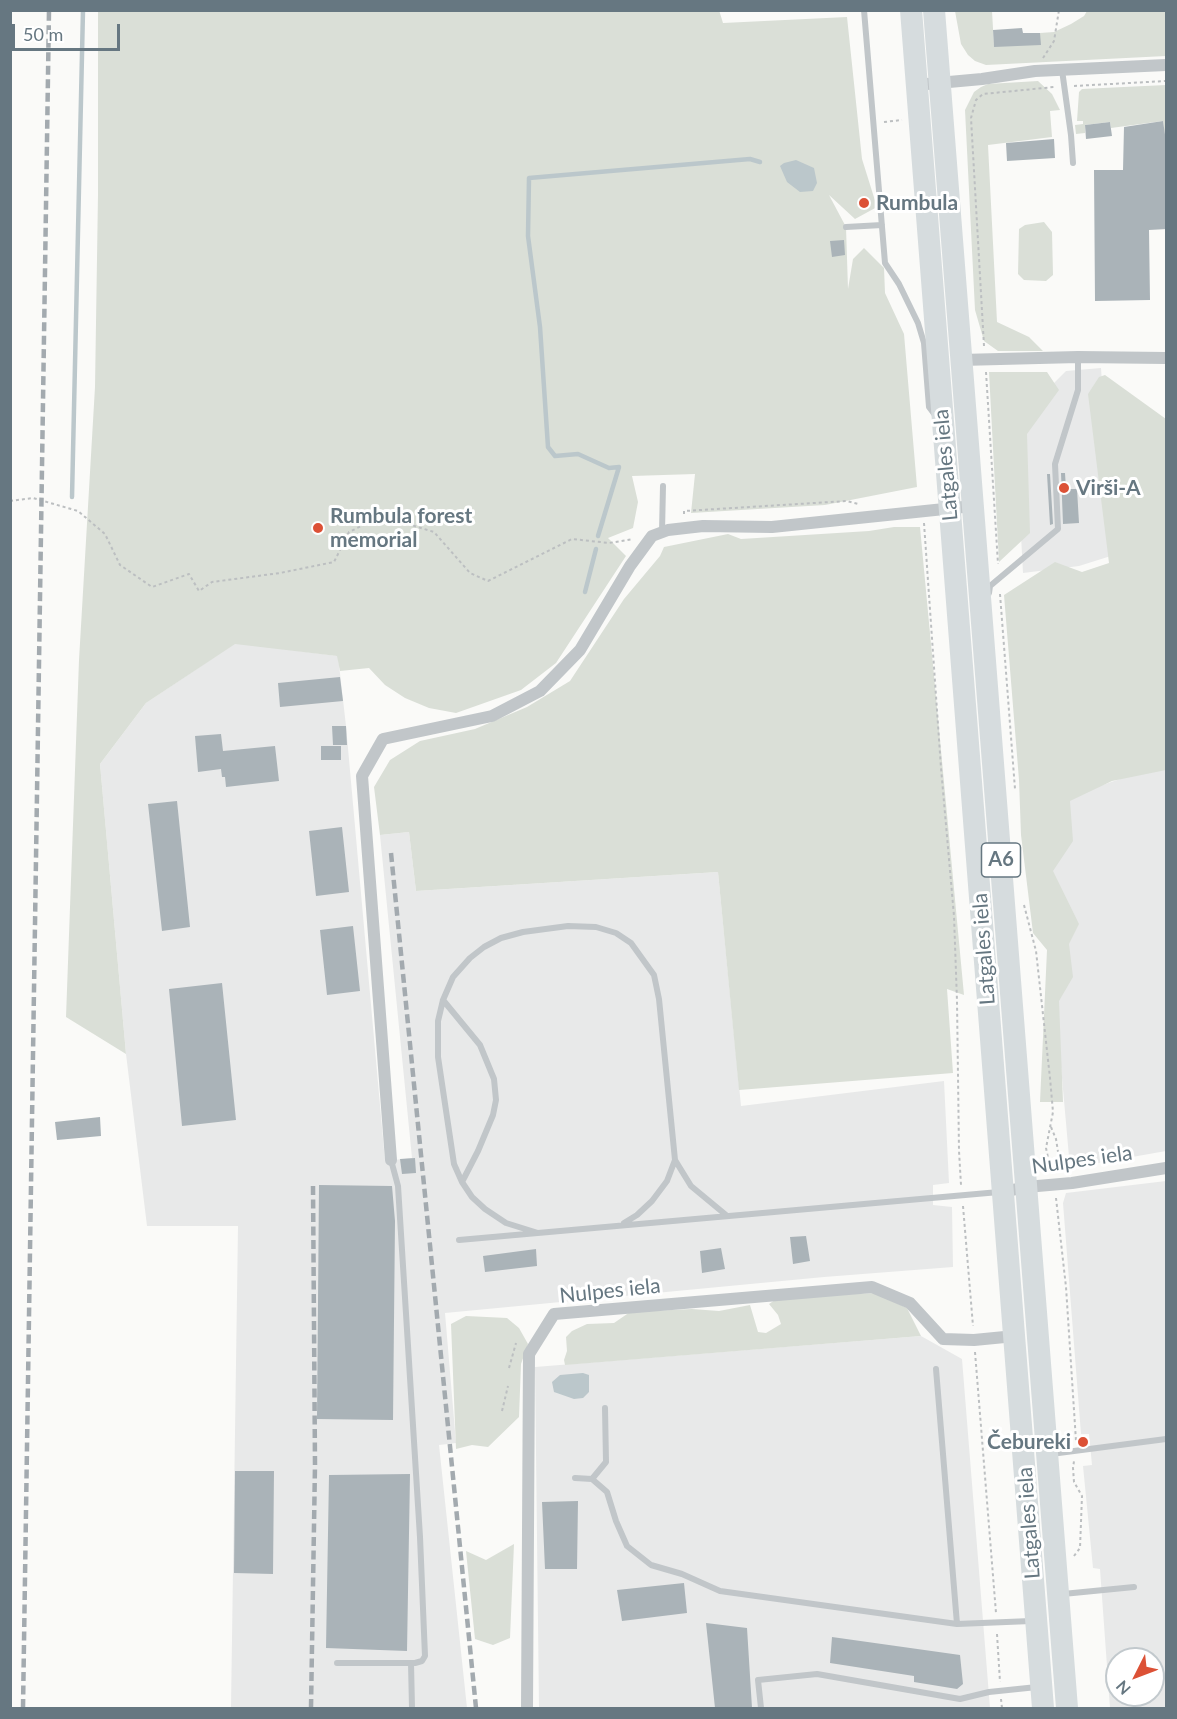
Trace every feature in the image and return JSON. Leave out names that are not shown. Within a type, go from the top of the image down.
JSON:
[{"type":"highway","name":"Latgales iela","points":[[910,10],[1042,1698]]},
{"type":"highway","name":"Latgales iela","points":[[934,10],[1067,1708]]},
{"type":"highway","points":[[1037,1628],[1061,1634]]},
{"type":"street","points":[[916,85],[1035,71],[1167,65]]},
{"type":"street","points":[[962,360],[1078,357],[1167,358]]},
{"type":"street","points":[[391,1160],[362,776],[383,739],[492,716],[540,691],[580,650],[630,566],[657,534],[703,526],[772,527],[973,506]]},
{"type":"street","name":"Nulpes iela","points":[[1003,1192],[1026,1186],[1071,1183],[1167,1168]]},
{"type":"street","name":"Nulpes iela","points":[[527,1708],[529,1354],[555,1314],[872,1287],[910,1304],[943,1339],[974,1340],[1015,1336]]},
{"type":"lane","points":[[864,10],[885,263],[918,323],[924,344],[929,407],[943,426]]},
{"type":"lane","points":[[1062,70],[1070,125],[1072,163]]},
{"type":"lane","points":[[846,227],[882,225]]},
{"type":"lane","points":[[999,579],[1058,529],[1054,464],[1078,390],[1078,357]]},
{"type":"lane","points":[[657,534],[663,486]]},
{"type":"lane","name":"Latgales iela","points":[[984,644],[990,586],[999,579]]},
{"type":"lane","points":[[538,1233],[506,1223],[485,1209],[472,1197],[462,1182],[454,1164],[438,1057],[438,1020],[443,1000],[453,977],[484,946],[501,938],[545,929],[587,927],[616,933],[631,943],[654,975],[675,1160],[690,1186],[726,1215]]},
{"type":"lane","points":[[443,1000],[480,1045],[495,1079],[496,1100],[493,1115],[462,1182]]},
{"type":"lane","points":[[337,1663],[411,1663],[422,1661],[425,1656],[398,1186],[391,1160]]},
{"type":"lane","points":[[622,1225],[652,1201],[667,1181],[675,1160]]},
{"type":"lane","points":[[459,1240],[1003,1192]]},
{"type":"lane","points":[[936,1369],[957,1624]]},
{"type":"lane","points":[[592,1479],[606,1462],[605,1408]]},
{"type":"lane","points":[[1048,1454],[1167,1439]]},
{"type":"lane","points":[[575,1478],[592,1479],[607,1492],[627,1546],[651,1565],[682,1574],[720,1591],[957,1624],[997,1623],[1037,1628]]},
{"type":"lane","points":[[1059,1594],[1134,1587]]},
{"type":"lane","points":[[411,1663],[412,1708]]},
{"type":"lane","points":[[761,1708],[758,1680],[817,1674],[960,1699],[1000,1690],[1042,1698]]},
{"type":"path","points":[[1035,71],[1054,41],[1059,10]]},
{"type":"path","points":[[971,118],[999,579],[1016,799]]},
{"type":"path","points":[[10,501],[33,498],[78,512],[105,534],[120,565],[152,587],[189,573],[199,591],[212,582],[280,573],[334,562],[349,532],[382,516],[434,532],[470,573],[489,581],[572,539],[609,543],[657,534]]},
{"type":"path","points":[[684,528],[684,512],[847,501],[863,505]]},
{"type":"path","points":[[923,510],[954,916],[959,1151],[1002,1708]]},
{"type":"path","points":[[1024,903],[1036,951],[1050,1078],[1053,1112],[1046,1148],[1058,1207],[1066,1287],[1077,1451],[1073,1468],[1074,1482],[1082,1496],[1080,1548],[1069,1562]]},
{"type":"path","points":[[1051,1127],[1056,1139],[1059,1158],[1071,1183]]},
{"type":"path","points":[[509,1368],[516,1343]]},
{"type":"path","points":[[502,1411],[508,1386]]},
{"type":"shaded area","points":[[719,10],[723,23],[847,17],[862,159],[877,207],[855,219],[829,195],[846,227],[848,289],[853,259],[864,248],[884,268],[885,293],[904,334],[917,487],[825,505],[691,513],[695,474],[632,476],[638,502],[633,528],[608,538],[626,556],[556,663],[521,690],[456,713],[429,708],[405,698],[385,685],[369,668],[340,671],[337,656],[235,644],[146,703],[100,764],[126,1054],[66,1017],[79,660],[95,387],[98,11]]},
{"type":"shaded area","points":[[955,11],[992,11],[994,46],[1040,44],[1040,33],[1054,32],[1084,16],[1087,11],[1166,11],[1166,56],[986,65],[975,61],[961,44]]},
{"type":"shaded area","points":[[1038,81],[1052,94],[1060,110],[1050,111],[1052,137],[988,145],[997,322],[1029,337],[1043,351],[998,351],[984,341],[975,310],[965,110],[974,92],[988,84]]},
{"type":"shaded area","points":[[1166,85],[1166,147],[1163,121],[1111,128],[1110,122],[1085,125],[1085,133],[1076,134],[1075,125],[1083,124],[1083,121],[1077,121],[1079,92],[1082,89]]},
{"type":"shaded area","points":[[796,160],[814,168],[817,183],[813,191],[800,192],[787,182],[780,166]]},
{"type":"shaded area","points":[[1044,222],[1052,232],[1053,275],[1046,281],[1024,280],[1018,274],[1019,229],[1025,225]]},
{"type":"shaded area","name":"Virši-A","points":[[1101,368],[1114,555],[1079,566],[1023,573],[1015,422],[1066,371]]},
{"type":"shaded area","points":[[989,372],[1047,372],[1059,390],[1027,434],[1030,533],[999,562]]},
{"type":"shaded area","points":[[1105,375],[1166,419],[1166,770],[1112,781],[1070,801],[1073,841],[1053,871],[1079,924],[1069,944],[1073,977],[1059,1001],[1063,1102],[1040,1102],[1047,950],[1033,933],[1021,835],[1019,780],[1004,595],[1055,562],[1082,572],[1109,563],[1088,394],[1099,377]]},
{"type":"shaded area","points":[[894,527],[920,527],[964,995],[947,989],[953,1073],[739,1090],[718,872],[416,891],[409,832],[380,835],[374,787],[390,760],[420,741],[475,729],[527,707],[570,681],[624,599],[660,556],[664,547],[728,534],[741,539],[869,531]]},
{"type":"shaded area","points":[[235,643],[338,656],[385,1161],[412,1158],[380,835],[409,832],[416,891],[718,872],[741,1106],[944,1081],[949,1183],[933,1185],[933,1205],[952,1207],[953,1267],[445,1313],[456,1443],[439,1445],[467,1708],[231,1707],[238,1226],[147,1226],[126,1054],[100,764],[146,703]]},
{"type":"shaded area","points":[[1166,753],[1166,1151],[1070,1168],[1038,807],[1161,765]]},
{"type":"shaded area","points":[[1166,1181],[1166,1708],[1110,1708],[1165,1707],[1165,1647],[1106,1647],[1100,1569],[1093,1568],[1083,1466],[1092,1465],[1089,1434],[1081,1434],[1063,1203],[1066,1193]]},
{"type":"shaded area","points":[[874,1293],[907,1308],[921,1336],[565,1365],[566,1337],[572,1331],[587,1324],[614,1323],[630,1312],[692,1309],[719,1311],[750,1305],[758,1332],[766,1333],[781,1324],[778,1315],[769,1304],[778,1298]]},
{"type":"shaded area","points":[[466,1316],[507,1318],[519,1328],[528,1344],[521,1364],[519,1417],[488,1447],[472,1445],[456,1449],[451,1324]]},
{"type":"shaded area","points":[[921,1336],[962,1359],[990,1708],[539,1708],[535,1367]]},
{"type":"shaded area","points":[[583,1373],[589,1375],[589,1392],[583,1398],[574,1399],[554,1392],[552,1382],[560,1375]]},
{"type":"shaded area","points":[[514,1544],[510,1638],[493,1645],[475,1639],[466,1551],[486,1560]]},
{"type":"building","points":[[1022,28],[1023,33],[1040,33],[1041,45],[994,47],[993,30]]},
{"type":"building","points":[[1163,121],[1167,148],[1167,229],[1149,230],[1150,300],[1095,301],[1094,170],[1123,170],[1124,127]]},
{"type":"building","points":[[1110,122],[1112,136],[1086,139],[1085,125]]},
{"type":"building","points":[[1054,139],[1055,158],[1007,161],[1006,143]]},
{"type":"building","points":[[844,240],[845,255],[832,257],[830,241]]},
{"type":"building","points":[[1061,473],[1065,473],[1066,489],[1077,489],[1079,523],[1063,524]]},
{"type":"building","points":[[1047,474],[1050,474],[1053,524],[1050,525]]},
{"type":"building","points":[[340,677],[343,701],[280,707],[278,683]]},
{"type":"building","points":[[332,726],[346,726],[347,745],[333,745]]},
{"type":"building","points":[[221,734],[223,751],[275,746],[279,781],[226,787],[221,769],[198,772],[195,736]]},
{"type":"building","points":[[321,746],[341,746],[341,760],[321,760]]},
{"type":"building","points":[[177,801],[190,927],[162,931],[148,804]]},
{"type":"building","points":[[342,827],[349,892],[316,896],[309,831]]},
{"type":"building","points":[[353,926],[360,991],[327,995],[320,930]]},
{"type":"building","points":[[222,983],[236,1120],[182,1126],[169,989]]},
{"type":"building","points":[[100,1117],[101,1136],[57,1140],[55,1122]]},
{"type":"building","points":[[415,1158],[416,1173],[402,1174],[400,1159]]},
{"type":"building","points":[[319,1185],[392,1186],[395,1221],[393,1420],[317,1419]]},
{"type":"building","points":[[806,1236],[810,1261],[793,1264],[790,1237]]},
{"type":"building","points":[[721,1248],[725,1269],[702,1273],[700,1251]]},
{"type":"building","points":[[536,1249],[537,1266],[485,1272],[483,1256]]},
{"type":"building","points":[[235,1471],[274,1471],[273,1574],[234,1573]]},
{"type":"building","points":[[410,1474],[407,1651],[326,1648],[329,1475]]},
{"type":"building","points":[[578,1501],[577,1569],[545,1569],[542,1502]]},
{"type":"building","points":[[684,1583],[687,1613],[622,1621],[617,1590]]},
{"type":"building","points":[[706,1623],[747,1628],[752,1708],[715,1708]]},
{"type":"building","points":[[832,1637],[960,1655],[963,1684],[957,1689],[914,1682],[914,1676],[830,1663]]},
{"type":"waterway","points":[[72,497],[83,10]]},
{"type":"waterway","points":[[598,536],[619,467],[609,468],[578,454],[555,456],[548,447],[540,327],[528,236],[529,178],[750,159],[760,162]]},
{"type":"waterway","points":[[585,592],[596,549]]},
{"type":"railway","points":[[23,1708],[49,10]]},
{"type":"railway","points":[[391,853],[476,1708]]},
{"type":"railway","points":[[311,1708],[315,1465],[313,1185]]},
{"type":"place","name":"Rumbula","points":[[864,203]]},
{"type":"place","name":"Virši-A","points":[[1064,488]]},
{"type":"place","name":"Rumbula forest memorial","points":[[318,528]]},
{"type":"place","name":"Čebureki","points":[[1083,1442]]}]
